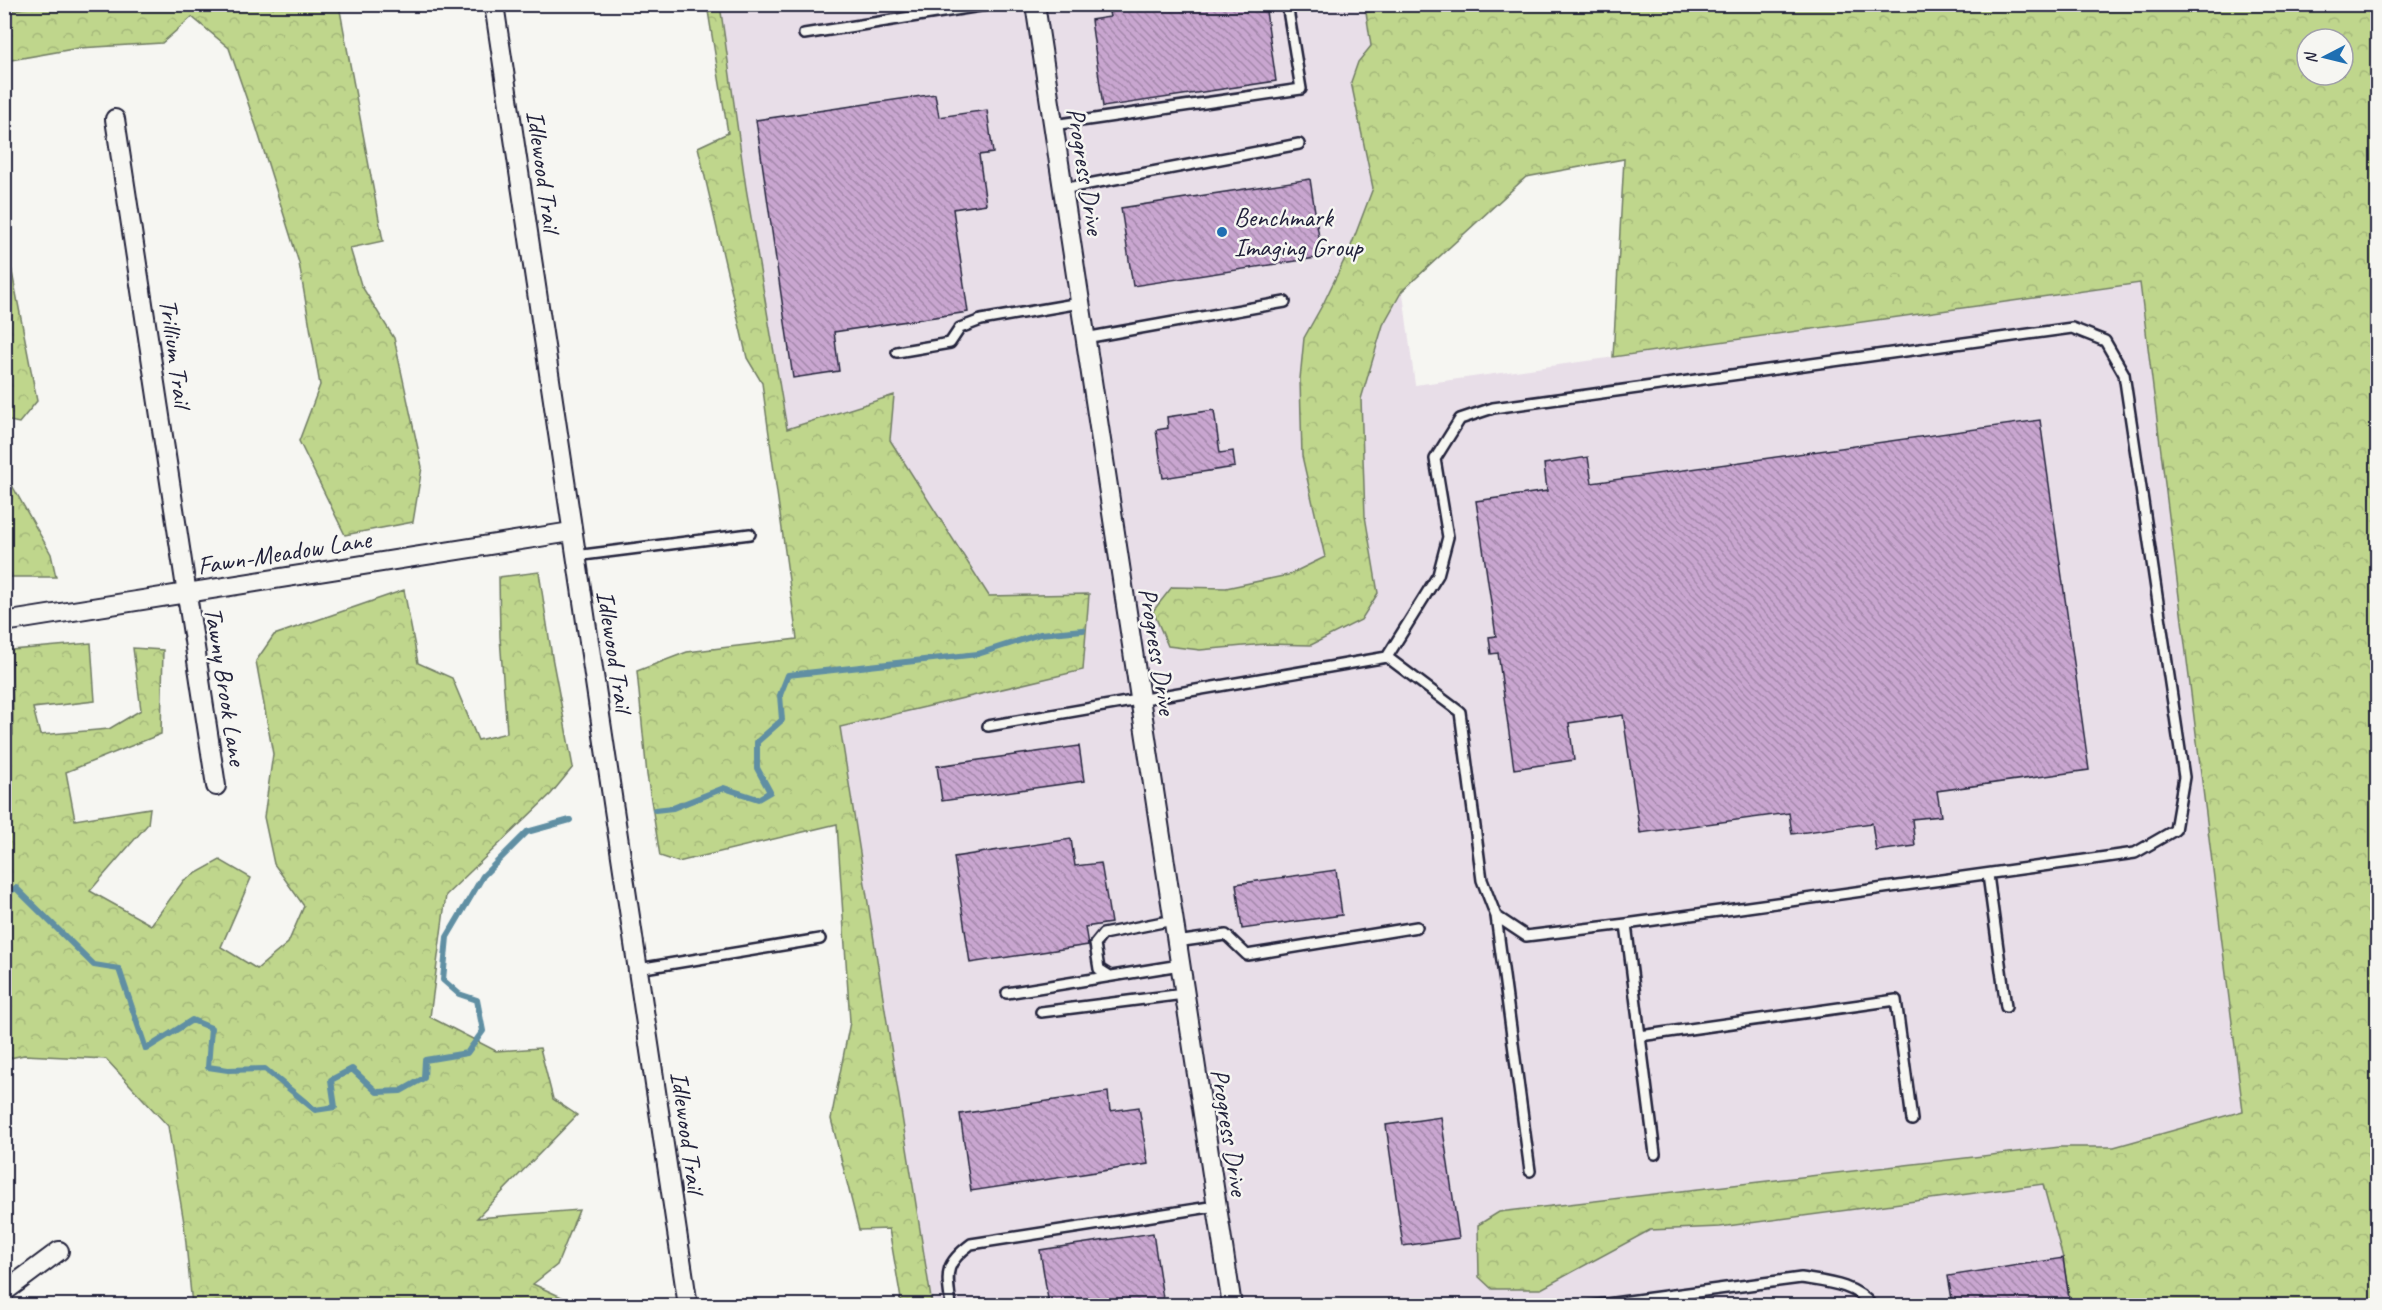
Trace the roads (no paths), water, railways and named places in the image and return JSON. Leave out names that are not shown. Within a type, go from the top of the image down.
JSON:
[{"type":"street","name":"Idlewood Trail","points":[[494,4],[688,1305]]},
{"type":"street","name":"Progress Drive","points":[[1035,4],[1232,1305]]},
{"type":"street","name":"Trillium Trail","points":[[115,119],[186,594]]},
{"type":"street","name":"Fawn-Meadow Lane","points":[[4,622],[571,532]]},
{"type":"street","name":"Tawny Brook Lane","points":[[186,594],[216,786]]},
{"type":"street","points":[[4,1292],[58,1251]]},
{"type":"lane","points":[[804,34],[993,4]]},
{"type":"lane","points":[[1053,125],[1301,89],[1287,4]]},
{"type":"lane","points":[[1062,189],[1299,144]]},
{"type":"lane","points":[[1085,338],[1285,302]]},
{"type":"lane","points":[[897,352],[950,344],[960,328],[981,320],[1080,303]]},
{"type":"lane","points":[[1387,657],[1438,575],[1448,537],[1435,459],[1460,419],[1493,408],[2072,328],[2105,341],[2124,374],[2184,777],[2175,830],[2135,853],[1626,924],[1526,936],[1496,916]]},
{"type":"lane","points":[[575,556],[750,534]]},
{"type":"lane","points":[[988,726],[1387,657],[1460,712],[1482,880],[1496,916],[1530,1171]]},
{"type":"lane","points":[[1988,875],[2006,1007]]},
{"type":"lane","points":[[1110,976],[1099,969],[1095,944],[1103,934],[1173,920]]},
{"type":"lane","points":[[1626,924],[1655,1154]]},
{"type":"lane","points":[[1176,942],[1226,935],[1247,955],[1417,927]]},
{"type":"lane","points":[[638,969],[820,939]]},
{"type":"lane","points":[[1007,993],[1180,965]]},
{"type":"lane","points":[[1041,1012],[1184,994]]},
{"type":"lane","points":[[1640,1036],[1896,1000],[1912,1120]]},
{"type":"lane","points":[[951,1305],[947,1277],[954,1257],[971,1244],[1216,1206]]},
{"type":"lane","points":[[1592,1305],[1801,1278],[1834,1284],[1866,1297],[1872,1305]]},
{"type":"waterway","points":[[655,810],[673,808],[724,788],[758,799],[770,792],[757,768],[757,742],[782,720],[780,695],[788,675],[978,654],[1040,634],[1083,630]]},
{"type":"waterway","points":[[4,894],[16,888],[94,965],[119,969],[146,1049],[192,1020],[211,1028],[208,1067],[228,1070],[265,1069],[315,1110],[335,1107],[331,1080],[352,1069],[377,1092],[401,1091],[424,1078],[425,1060],[467,1053],[483,1031],[477,1000],[459,994],[443,980],[447,937],[483,876],[527,832],[570,820]]},
{"type":"place","name":"Benchmark Imaging Group","points":[[1222,232]]}]
